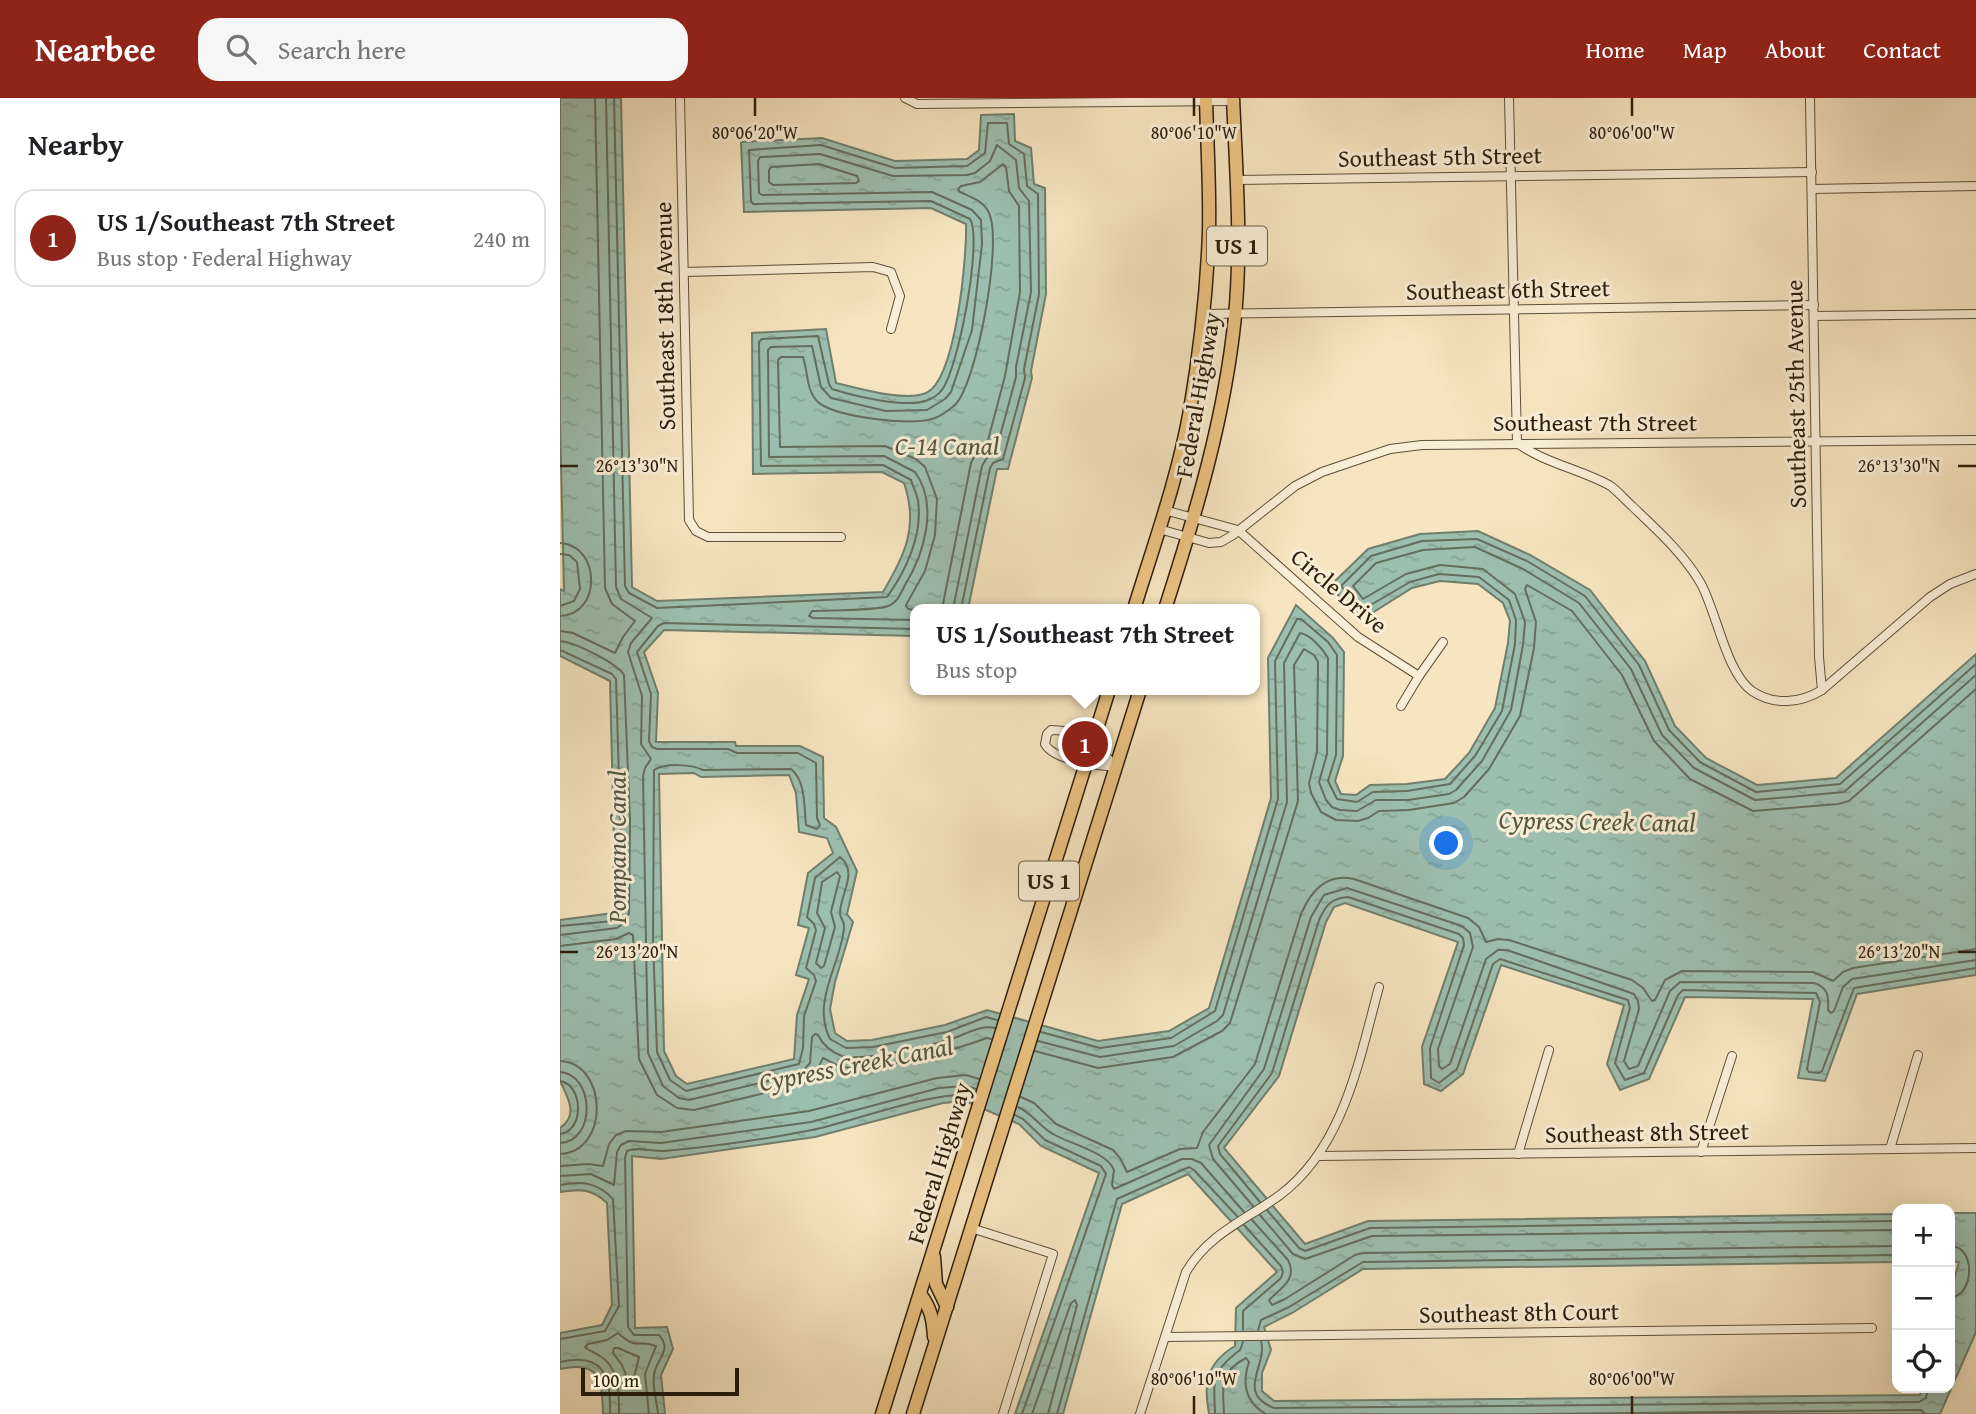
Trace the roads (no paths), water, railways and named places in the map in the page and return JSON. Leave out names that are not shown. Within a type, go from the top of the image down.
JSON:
[{"type":"main road","name":"Federal Highway","points":[[1136,604],[1189,413],[1203,314],[1209,228],[1206,99]]},
{"type":"main road","name":"Federal Highway","points":[[1167,604],[1194,518],[1221,414],[1235,313],[1236,180],[1233,99]]},
{"type":"main road","name":"Federal Highway","points":[[882,1414],[1107,695]]},
{"type":"main road","name":"Federal Highway","points":[[914,1414],[1138,695]]},
{"type":"main road","points":[[934,1250],[936,1284],[947,1307]]},
{"type":"main road","points":[[920,1294],[932,1316],[935,1344]]},
{"type":"street","name":"Southeast 18th Avenue","points":[[680,98],[689,520],[696,531],[708,537],[841,537]]},
{"type":"street","points":[[905,98],[917,104],[1233,99]]},
{"type":"street","points":[[1508,98],[1517,443],[1532,454],[1611,486],[1664,537],[1700,582],[1736,670],[1750,690],[1765,698],[1780,701],[1809,698],[1822,690],[1930,597],[1950,584],[1976,574]]},
{"type":"street","name":"Southeast 25th Avenue","points":[[1810,98],[1822,690]]},
{"type":"street","name":"Southeast 5th Street","points":[[1236,180],[1812,172]]},
{"type":"street","points":[[1812,189],[1976,186]]},
{"type":"street","points":[[684,272],[873,267],[891,272],[900,296],[891,328]]},
{"type":"street","name":"Southeast 6th Street","points":[[1203,314],[1814,305]]},
{"type":"street","points":[[1814,316],[1976,314]]},
{"type":"street","name":"Southeast 7th Street","points":[[1158,529],[1188,538],[1215,542],[1228,539],[1294,486],[1322,472],[1390,449],[1422,444],[1976,440]]},
{"type":"street","points":[[1164,510],[1238,530]]},
{"type":"street","name":"Circle Drive","points":[[1238,530],[1358,636],[1419,676]]},
{"type":"street","points":[[1401,706],[1443,642]]},
{"type":"street","points":[[1051,730],[1058,730],[1093,741],[1116,767],[1086,764],[1051,752],[1046,748],[1046,739],[1051,730]]},
{"type":"street","points":[[1140,1414],[1186,1272],[1196,1256],[1226,1229],[1280,1195],[1319,1156],[1345,1105],[1379,987]]},
{"type":"street","points":[[1518,1154],[1549,1050]]},
{"type":"street","points":[[1890,1149],[1918,1055]]},
{"type":"street","points":[[1701,1152],[1732,1056]]},
{"type":"street","name":"Southeast 8th Street","points":[[1319,1156],[1976,1149]]},
{"type":"street","points":[[971,1228],[1052,1254],[1003,1414]]},
{"type":"street","name":"Southeast 8th Court","points":[[1166,1337],[1872,1328]]},
{"type":"water","points":[[560,98],[621,98],[632,587],[657,601],[883,592],[898,565],[910,527],[904,483],[882,472],[753,474],[752,333],[826,329],[836,383],[906,396],[926,393],[936,383],[945,366],[958,316],[966,224],[931,208],[744,212],[741,142],[822,138],[895,161],[967,159],[979,150],[981,115],[1014,114],[1015,141],[1031,148],[1034,184],[1045,188],[1046,294],[1031,371],[1032,378],[1008,469],[997,469],[969,604],[910,604],[910,636],[664,630],[644,652],[658,693],[656,742],[735,742],[736,746],[800,746],[823,757],[824,818],[836,827],[857,871],[847,914],[853,922],[830,1009],[835,1033],[847,1041],[872,1040],[945,1025],[987,1010],[1098,1041],[1169,1031],[1209,1008],[1271,798],[1268,658],[1296,605],[1333,638],[1344,652],[1343,756],[1335,781],[1341,794],[1356,795],[1370,785],[1445,779],[1469,753],[1495,708],[1510,621],[1503,603],[1478,584],[1440,581],[1412,588],[1361,620],[1330,586],[1368,549],[1420,534],[1478,531],[1530,555],[1590,590],[1645,661],[1675,726],[1706,758],[1757,785],[1836,778],[1976,654],[1976,975],[1857,994],[1825,1081],[1798,1078],[1813,999],[1685,997],[1649,1079],[1620,1090],[1607,1064],[1624,1005],[1501,965],[1463,1074],[1441,1091],[1424,1084],[1422,1047],[1458,942],[1345,903],[1334,907],[1326,922],[1279,1076],[1224,1148],[1305,1244],[1368,1221],[1892,1214],[1892,1262],[1363,1269],[1264,1327],[1271,1350],[1262,1373],[1262,1391],[1274,1401],[1949,1393],[1940,1414],[1209,1414],[1209,1374],[1218,1359],[1235,1346],[1236,1308],[1277,1272],[1188,1174],[1122,1204],[1063,1414],[1015,1414],[1099,1173],[1041,1146],[1019,1124],[965,1101],[943,1103],[815,1137],[661,1159],[632,1156],[635,1328],[667,1327],[673,1349],[661,1375],[665,1414],[603,1414],[602,1391],[596,1375],[584,1367],[560,1369],[560,1333],[602,1325],[612,1305],[607,1203],[585,1191],[560,1192],[560,1128],[569,1118],[570,1106],[560,1081],[560,920],[613,913],[610,681],[560,656],[560,589],[564,591],[560,421]],"holes":[[[694,773],[701,777],[789,775],[796,793],[799,832],[827,838],[833,853],[808,873],[798,925],[809,928],[796,975],[809,979],[797,1015],[794,1059],[687,1084],[676,1076],[664,1051],[659,774]]]},
{"type":"water","points":[[1955,1213],[1976,1213],[1976,1332],[1955,1380],[1955,1276],[1959,1262],[1955,1262]]},
{"type":"place","name":"US 1/Southeast 7th Street","points":[[1085,744]]},
{"type":"water label","name":"C-14 Canal","points":[[947,446]]},
{"type":"water label","name":"Cypress Creek Canal","points":[[1597,821]]},
{"type":"water label","name":"Pompano Canal","points":[[617,847]]},
{"type":"water label","name":"Cypress Creek Canal","points":[[856,1064]]}]
